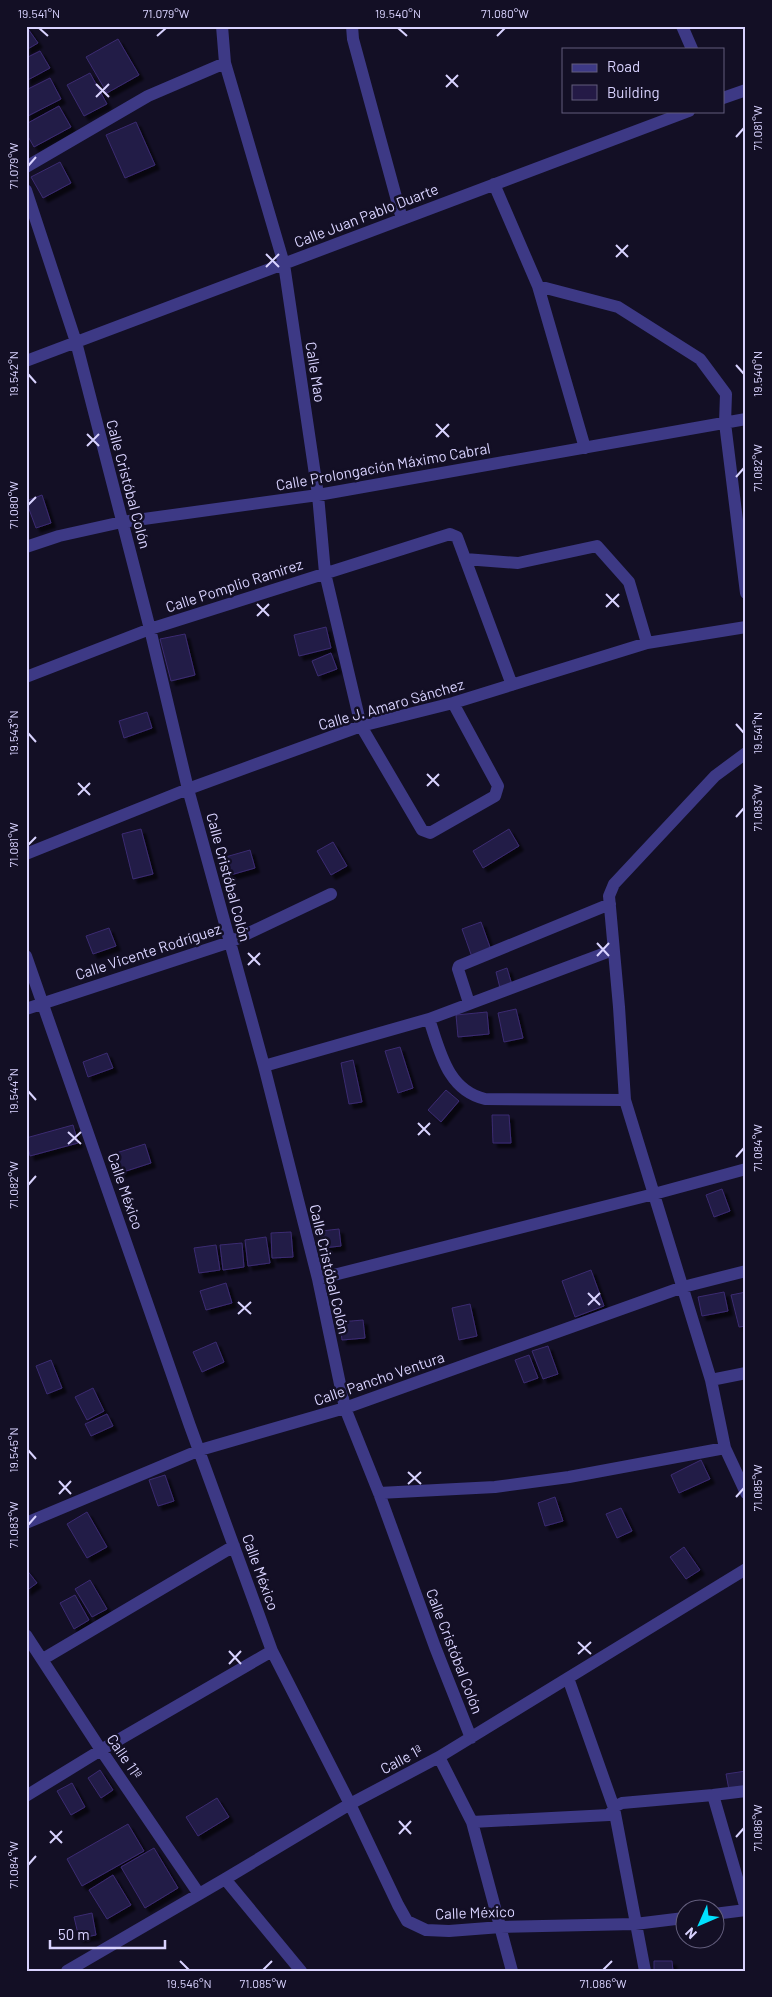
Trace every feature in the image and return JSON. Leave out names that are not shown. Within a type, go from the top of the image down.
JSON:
[{"type":"street","name":"Calle Mao","points":[[222,26],[225,63],[284,264],[318,495],[325,573],[361,726],[422,830],[430,832],[495,796],[498,791],[498,786],[453,703]]},
{"type":"street","points":[[352,26],[352,39],[402,219]]},
{"type":"street","points":[[682,26],[692,48]]},
{"type":"street","points":[[26,167],[148,96],[225,63]]},
{"type":"street","points":[[724,98],[746,90]]},
{"type":"street","name":"Calle Juan Pablo Duarte","points":[[26,361],[686,112]]},
{"type":"street","points":[[494,184],[538,286],[585,448]]},
{"type":"street","name":"Calle Cristóbal Colón","points":[[26,190],[76,342],[150,629],[188,789],[264,1066],[318,1279],[345,1408],[471,1738]]},
{"type":"street","points":[[538,286],[618,307],[700,359],[726,394],[725,423],[746,593]]},
{"type":"street","name":"Calle Prolongación Máximo Cabral","points":[[26,547],[59,536],[122,522],[318,495],[746,419]]},
{"type":"street","name":"Calle Pomplio Ramírez","points":[[26,677],[150,629],[450,534],[454,535],[465,559]]},
{"type":"street","points":[[512,685],[465,559],[518,563],[597,546],[629,582],[647,643]]},
{"type":"street","name":"Calle J. Amaro Sánchez","points":[[26,854],[188,789],[361,726],[453,703],[647,643],[746,626]]},
{"type":"street","points":[[746,753],[715,776],[614,884],[609,896],[619,1007],[624,1100],[711,1380],[725,1448],[746,1493]]},
{"type":"street","name":"Calle Vicente Rodríguez","points":[[26,1009],[230,942],[331,894]]},
{"type":"street","points":[[469,1003],[458,969],[459,966],[610,904]]},
{"type":"street","points":[[264,1066],[429,1019],[613,950]]},
{"type":"street","name":"Calle México","points":[[26,956],[272,1651],[350,1804],[398,1906],[407,1920],[426,1930],[449,1931],[501,1927],[635,1924],[674,1919]]},
{"type":"street","points":[[429,1019],[446,1069],[460,1086],[478,1097],[485,1099],[624,1100]]},
{"type":"street","points":[[318,1279],[654,1194],[746,1168]]},
{"type":"street","name":"Calle Pancho Ventura","points":[[26,1523],[200,1450],[345,1408],[683,1287],[746,1271]]},
{"type":"street","points":[[711,1380],[746,1373]]},
{"type":"street","points":[[379,1494],[495,1487],[569,1476],[725,1448]]},
{"type":"street","points":[[43,1659],[234,1546]]},
{"type":"street","name":"Calle 1ª","points":[[67,1971],[350,1804],[439,1757],[746,1569]]},
{"type":"street","name":"Calle 11ª","points":[[26,1635],[198,1894]]},
{"type":"street","points":[[26,1796],[101,1750],[272,1651]]},
{"type":"street","points":[[568,1678],[614,1808],[645,1971]]},
{"type":"street","points":[[439,1757],[472,1822],[512,1971]]},
{"type":"street","points":[[472,1822],[609,1815],[614,1808],[622,1803],[713,1796],[746,1790]]},
{"type":"street","points":[[713,1796],[742,1881],[746,1909],[724,1912]]},
{"type":"street","points":[[225,1879],[301,1971]]},
{"type":"building","points":[[26,26],[38,43],[26,50]]},
{"type":"building","points":[[118,39],[139,75],[107,93],[86,57]]},
{"type":"building","points":[[40,51],[50,68],[26,81],[26,58]]},
{"type":"building","points":[[90,73],[107,104],[84,116],[67,85]]},
{"type":"building","points":[[50,78],[61,99],[26,117],[26,90]]},
{"type":"building","points":[[59,106],[71,127],[34,147],[26,133],[26,124]]},
{"type":"building","points":[[136,122],[155,165],[125,178],[106,135]]},
{"type":"building","points":[[60,162],[71,183],[43,198],[31,177]]},
{"type":"building","points":[[42,495],[51,523],[36,528],[26,501]]},
{"type":"building","points":[[326,627],[331,648],[299,656],[294,635]]},
{"type":"building","points":[[185,634],[195,675],[171,681],[160,639]]},
{"type":"building","points":[[331,653],[337,669],[318,676],[312,661]]},
{"type":"building","points":[[147,712],[152,728],[124,738],[119,721]]},
{"type":"building","points":[[141,829],[153,874],[133,879],[122,834]]},
{"type":"building","points":[[509,829],[519,846],[483,868],[473,851]]},
{"type":"building","points":[[333,842],[347,866],[331,875],[317,851]]},
{"type":"building","points":[[250,850],[255,868],[227,876],[222,858]]},
{"type":"building","points":[[481,922],[491,950],[472,957],[462,929]]},
{"type":"building","points":[[109,928],[116,946],[93,954],[86,936]]},
{"type":"building","points":[[507,968],[512,985],[500,988],[496,972]]},
{"type":"building","points":[[516,1009],[523,1038],[504,1042],[498,1013]]},
{"type":"building","points":[[487,1012],[489,1034],[458,1037],[456,1015]]},
{"type":"building","points":[[400,1047],[413,1088],[398,1093],[385,1051]]},
{"type":"building","points":[[107,1053],[113,1068],[88,1077],[83,1062]]},
{"type":"building","points":[[353,1060],[362,1102],[349,1104],[341,1063]]},
{"type":"building","points":[[446,1090],[459,1101],[441,1122],[428,1110]]},
{"type":"building","points":[[492,1115],[509,1115],[511,1143],[493,1143]]},
{"type":"building","points":[[73,1125],[78,1143],[30,1156],[26,1138]]},
{"type":"building","points":[[145,1144],[151,1163],[120,1173],[113,1154]]},
{"type":"building","points":[[722,1189],[730,1211],[714,1217],[706,1195]]},
{"type":"building","points":[[339,1229],[341,1246],[323,1248],[321,1231]]},
{"type":"building","points":[[291,1232],[293,1257],[272,1258],[271,1233]]},
{"type":"building","points":[[266,1237],[270,1263],[248,1266],[245,1240]]},
{"type":"building","points":[[242,1243],[244,1267],[223,1270],[220,1245]]},
{"type":"building","points":[[216,1245],[220,1270],[199,1273],[194,1248]]},
{"type":"building","points":[[591,1270],[604,1306],[575,1317],[562,1281]]},
{"type":"building","points":[[226,1283],[232,1303],[206,1310],[200,1291]]},
{"type":"building","points":[[724,1292],[728,1311],[702,1316],[698,1297]]},
{"type":"building","points":[[746,1292],[746,1326],[739,1327],[731,1295]]},
{"type":"building","points":[[470,1304],[477,1336],[459,1340],[452,1308]]},
{"type":"building","points":[[363,1320],[365,1338],[342,1340],[340,1322]]},
{"type":"building","points":[[216,1342],[224,1362],[202,1372],[193,1352]]},
{"type":"building","points":[[548,1346],[558,1374],[543,1379],[532,1351]]},
{"type":"building","points":[[529,1355],[538,1378],[524,1383],[515,1360]]},
{"type":"building","points":[[51,1360],[62,1388],[47,1394],[36,1366]]},
{"type":"building","points":[[93,1388],[104,1411],[87,1420],[75,1397]]},
{"type":"building","points":[[107,1414],[113,1426],[91,1436],[85,1424]]},
{"type":"building","points":[[701,1460],[710,1479],[679,1493],[671,1475]]},
{"type":"building","points":[[165,1475],[174,1501],[158,1506],[149,1480]]},
{"type":"building","points":[[555,1497],[563,1521],[545,1526],[538,1503]]},
{"type":"building","points":[[621,1508],[632,1531],[617,1538],[606,1514]]},
{"type":"building","points":[[87,1512],[107,1547],[87,1558],[67,1524]]},
{"type":"building","points":[[684,1547],[700,1570],[686,1579],[670,1557]]},
{"type":"building","points":[[26,1569],[37,1583],[26,1591]]},
{"type":"building","points":[[90,1580],[107,1609],[92,1617],[75,1589]]},
{"type":"building","points":[[75,1595],[89,1620],[74,1629],[60,1603]]},
{"type":"building","points":[[100,1770],[113,1790],[101,1798],[88,1778]]},
{"type":"building","points":[[746,1771],[746,1788],[729,1790],[726,1774]]},
{"type":"building","points":[[72,1783],[85,1807],[71,1815],[57,1791]]},
{"type":"building","points":[[217,1798],[229,1817],[198,1836],[186,1817]]},
{"type":"building","points":[[128,1824],[144,1851],[82,1886],[67,1859]]},
{"type":"building","points":[[154,1848],[178,1888],[145,1908],[121,1867]]},
{"type":"building","points":[[113,1875],[131,1905],[107,1919],[89,1890]]},
{"type":"building","points":[[92,1913],[96,1935],[79,1938],[74,1917]]},
{"type":"building","points":[[654,1961],[672,1961],[673,1971],[654,1971]]}]
